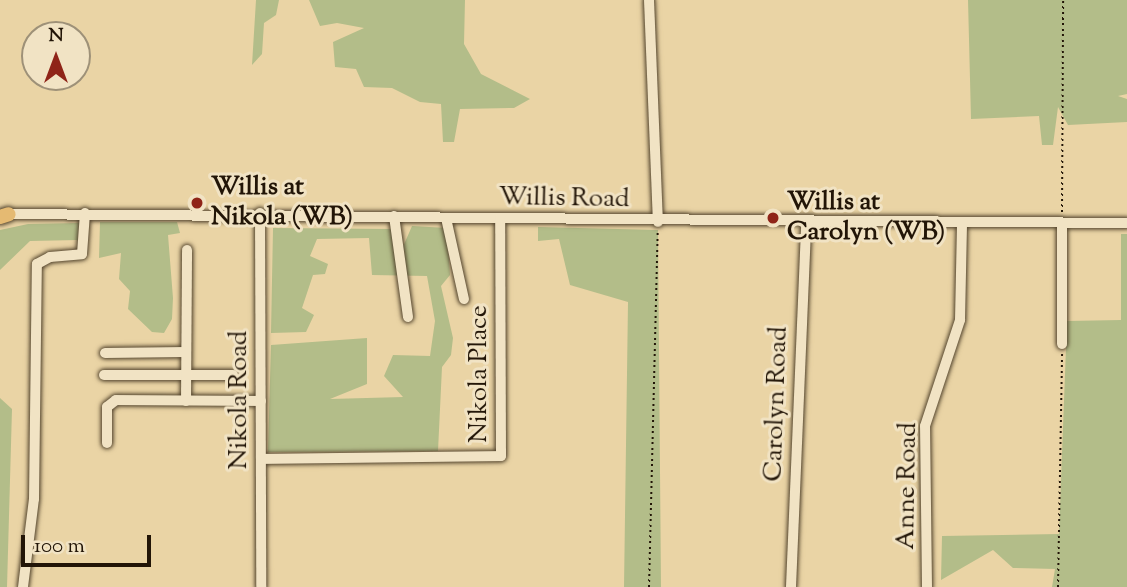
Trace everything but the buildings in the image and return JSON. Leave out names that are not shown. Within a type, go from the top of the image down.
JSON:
[{"type":"street","points":[[649,0],[658,222]]},
{"type":"street","points":[[23,587],[33,499],[37,264],[50,257],[82,254],[85,213]]},
{"type":"street","name":"Willis Road","points":[[2,214],[260,213],[658,222],[1127,223]]},
{"type":"street","name":"Nikola Road","points":[[260,213],[261,587]]},
{"type":"street","points":[[394,216],[408,317]]},
{"type":"street","points":[[446,218],[464,299]]},
{"type":"street","name":"Nikola Place","points":[[261,459],[501,456],[500,219]]},
{"type":"street","name":"Carolyn Road","points":[[791,587],[806,223]]},
{"type":"street","name":"Anne Road","points":[[927,587],[925,426],[960,320],[962,223]]},
{"type":"street","points":[[1062,223],[1062,344]]},
{"type":"street","points":[[186,401],[187,250]]},
{"type":"street","points":[[105,353],[186,352]]},
{"type":"street","points":[[104,375],[233,375]]},
{"type":"street","points":[[107,443],[110,402],[261,401]]},
{"type":"path","points":[[1062,223],[1063,0]]},
{"type":"path","points":[[649,587],[658,222]]},
{"type":"path","points":[[1058,587],[1062,344]]},
{"type":"green space","points":[[256,0],[279,0],[276,15],[264,23],[262,54],[252,65]]},
{"type":"green space","points":[[309,0],[465,0],[464,44],[481,74],[530,99],[514,108],[460,109],[454,142],[443,142],[441,104],[420,102],[392,88],[364,87],[356,69],[335,67],[333,42],[364,28],[337,23],[320,26]]},
{"type":"green space","points":[[968,0],[1127,0],[1127,94],[1118,96],[1127,99],[1127,122],[1068,125],[1058,107],[1053,145],[1042,145],[1039,116],[971,119]]},
{"type":"green space","points":[[100,222],[177,222],[180,233],[168,235],[173,298],[172,319],[164,333],[152,332],[128,309],[130,291],[119,279],[121,253],[99,258]]},
{"type":"green space","points":[[79,223],[78,240],[30,241],[0,270],[0,230],[28,224]]},
{"type":"green space","points":[[412,226],[447,228],[450,275],[441,286],[453,338],[451,355],[442,367],[438,451],[268,452],[271,345],[367,338],[367,384],[330,399],[403,397],[384,376],[393,355],[430,356],[435,321],[427,276],[372,275],[369,238],[317,239],[310,256],[328,264],[325,274],[313,275],[302,308],[314,315],[306,332],[271,333],[273,228],[393,229],[399,256]]},
{"type":"green space","points":[[538,227],[658,230],[661,587],[624,587],[628,302],[570,285],[559,239],[538,241]]},
{"type":"green space","points":[[1121,234],[1127,234],[1127,587],[1052,587],[1055,569],[1013,568],[993,550],[941,580],[942,536],[1059,534],[1067,321],[1121,320]]},
{"type":"green space","points":[[0,398],[12,409],[7,587],[0,587]]},
{"type":"place","name":"Willis at Nikola (WB)","points":[[197,203]]},
{"type":"place","name":"Willis at Carolyn (WB)","points":[[773,218]]}]
